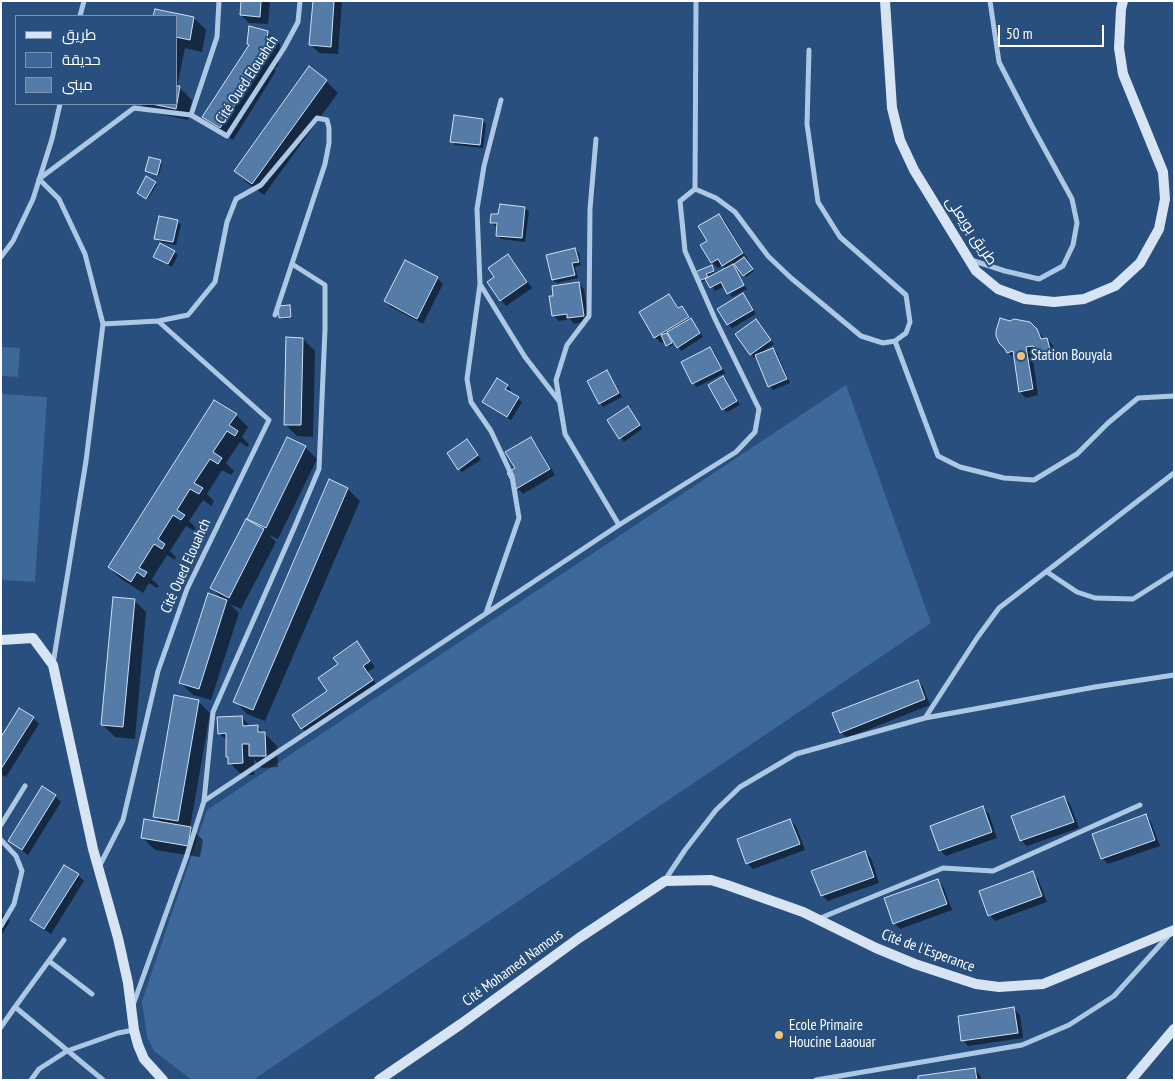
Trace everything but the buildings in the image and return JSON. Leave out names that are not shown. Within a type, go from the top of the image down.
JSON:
[{"type":"main road","name":"طريق بويعلى","points":[[885,1],[892,108],[900,140],[914,170],[976,271],[998,289],[1025,299],[1054,302],[1084,299],[1115,286],[1140,263],[1160,230],[1165,199],[1163,172],[1123,74],[1119,48],[1120,9],[1123,1]]},
{"type":"main road","points":[[1,640],[33,638],[53,665],[98,869],[118,938],[132,1008],[134,1030],[144,1059],[163,1080]]},
{"type":"main road","name":"Cité de l'Esperance","points":[[665,881],[711,880],[765,897],[818,918],[876,948],[915,964],[976,984],[999,987],[1042,984],[1174,930]]},
{"type":"main road","name":"Cité Mohamed Namous","points":[[379,1080],[461,1024],[579,938],[665,881]]},
{"type":"main road","points":[[1131,1080],[1174,1029]]},
{"type":"street","points":[[80,15],[84,1]]},
{"type":"street","name":"Cité Oued Elouahch","points":[[191,115],[217,37],[219,1]]},
{"type":"street","name":"Cité Oued Elouahch","points":[[39,179],[134,108],[191,115],[227,136],[284,48],[298,22],[300,1]]},
{"type":"street","points":[[695,189],[696,1]]},
{"type":"street","points":[[969,259],[1005,272],[1039,279],[1063,266],[1073,245],[1077,223],[1069,192],[999,62],[990,1]]},
{"type":"street","points":[[695,189],[716,198],[735,212],[768,256],[791,278],[861,336],[883,343],[895,341],[906,333],[910,322],[906,296],[840,237],[818,202],[807,124],[809,50]]},
{"type":"street","points":[[486,614],[519,518],[512,476],[491,431],[471,402],[467,379],[480,284],[477,210],[484,166],[501,100]]},
{"type":"street","points":[[1,257],[14,241],[33,199],[52,139],[60,105]]},
{"type":"street","points":[[103,324],[158,321],[188,315],[215,282],[227,222],[236,199],[261,185],[317,118],[327,120],[329,143],[325,164],[275,315]]},
{"type":"street","points":[[596,139],[590,209],[589,316],[567,345],[556,380],[565,434],[619,525]]},
{"type":"street","points":[[39,179],[59,199],[85,254],[103,324],[86,461],[53,665]]},
{"type":"street","points":[[204,801],[619,525],[736,452],[755,432],[758,409],[685,252],[680,201],[695,189]]},
{"type":"street","points":[[132,1008],[186,858],[204,801],[213,712],[319,469],[325,286],[292,264]]},
{"type":"street","points":[[480,284],[525,357],[560,401]]},
{"type":"street","name":"Cité Oued Elouahch","points":[[98,869],[123,820],[158,671],[187,588],[269,420],[158,321]]},
{"type":"street","points":[[895,341],[938,456],[960,467],[1004,478],[1034,480],[1077,454],[1108,423],[1138,398],[1174,396]]},
{"type":"street","points":[[925,718],[977,638],[999,608],[1174,473]]},
{"type":"street","points":[[1047,572],[1077,592],[1095,598],[1133,599],[1174,573]]},
{"type":"street","points":[[665,881],[685,850],[716,810],[740,787],[796,754],[925,718],[1174,675]]},
{"type":"street","points":[[1,824],[24,786]]},
{"type":"street","points":[[818,918],[942,868],[993,871],[1140,805]]},
{"type":"street","points":[[1,840],[16,856],[22,871],[14,904],[1,926]]},
{"type":"street","points":[[816,1080],[1022,1045],[1070,1025],[1114,996],[1174,930]]},
{"type":"street","points":[[1,1027],[64,940]]},
{"type":"street","points":[[49,961],[92,994]]},
{"type":"street","points":[[15,1007],[67,1051],[91,1068],[103,1080]]},
{"type":"street","points":[[31,1080],[39,1069],[67,1051],[118,1033],[134,1030]]},
{"type":"green space","points":[[1,347],[20,348],[18,377],[1,376]]},
{"type":"green space","points":[[846,385],[931,623],[253,1080],[192,1080],[154,1051],[147,1037],[142,1001],[207,810]]},
{"type":"green space","points":[[1,394],[47,397],[35,582],[1,580]]},
{"type":"place","name":"Station Bouyala","points":[[1021,356]]},
{"type":"place","name":"Ecole Primaire Houcine Laaouar","points":[[779,1035]]}]
